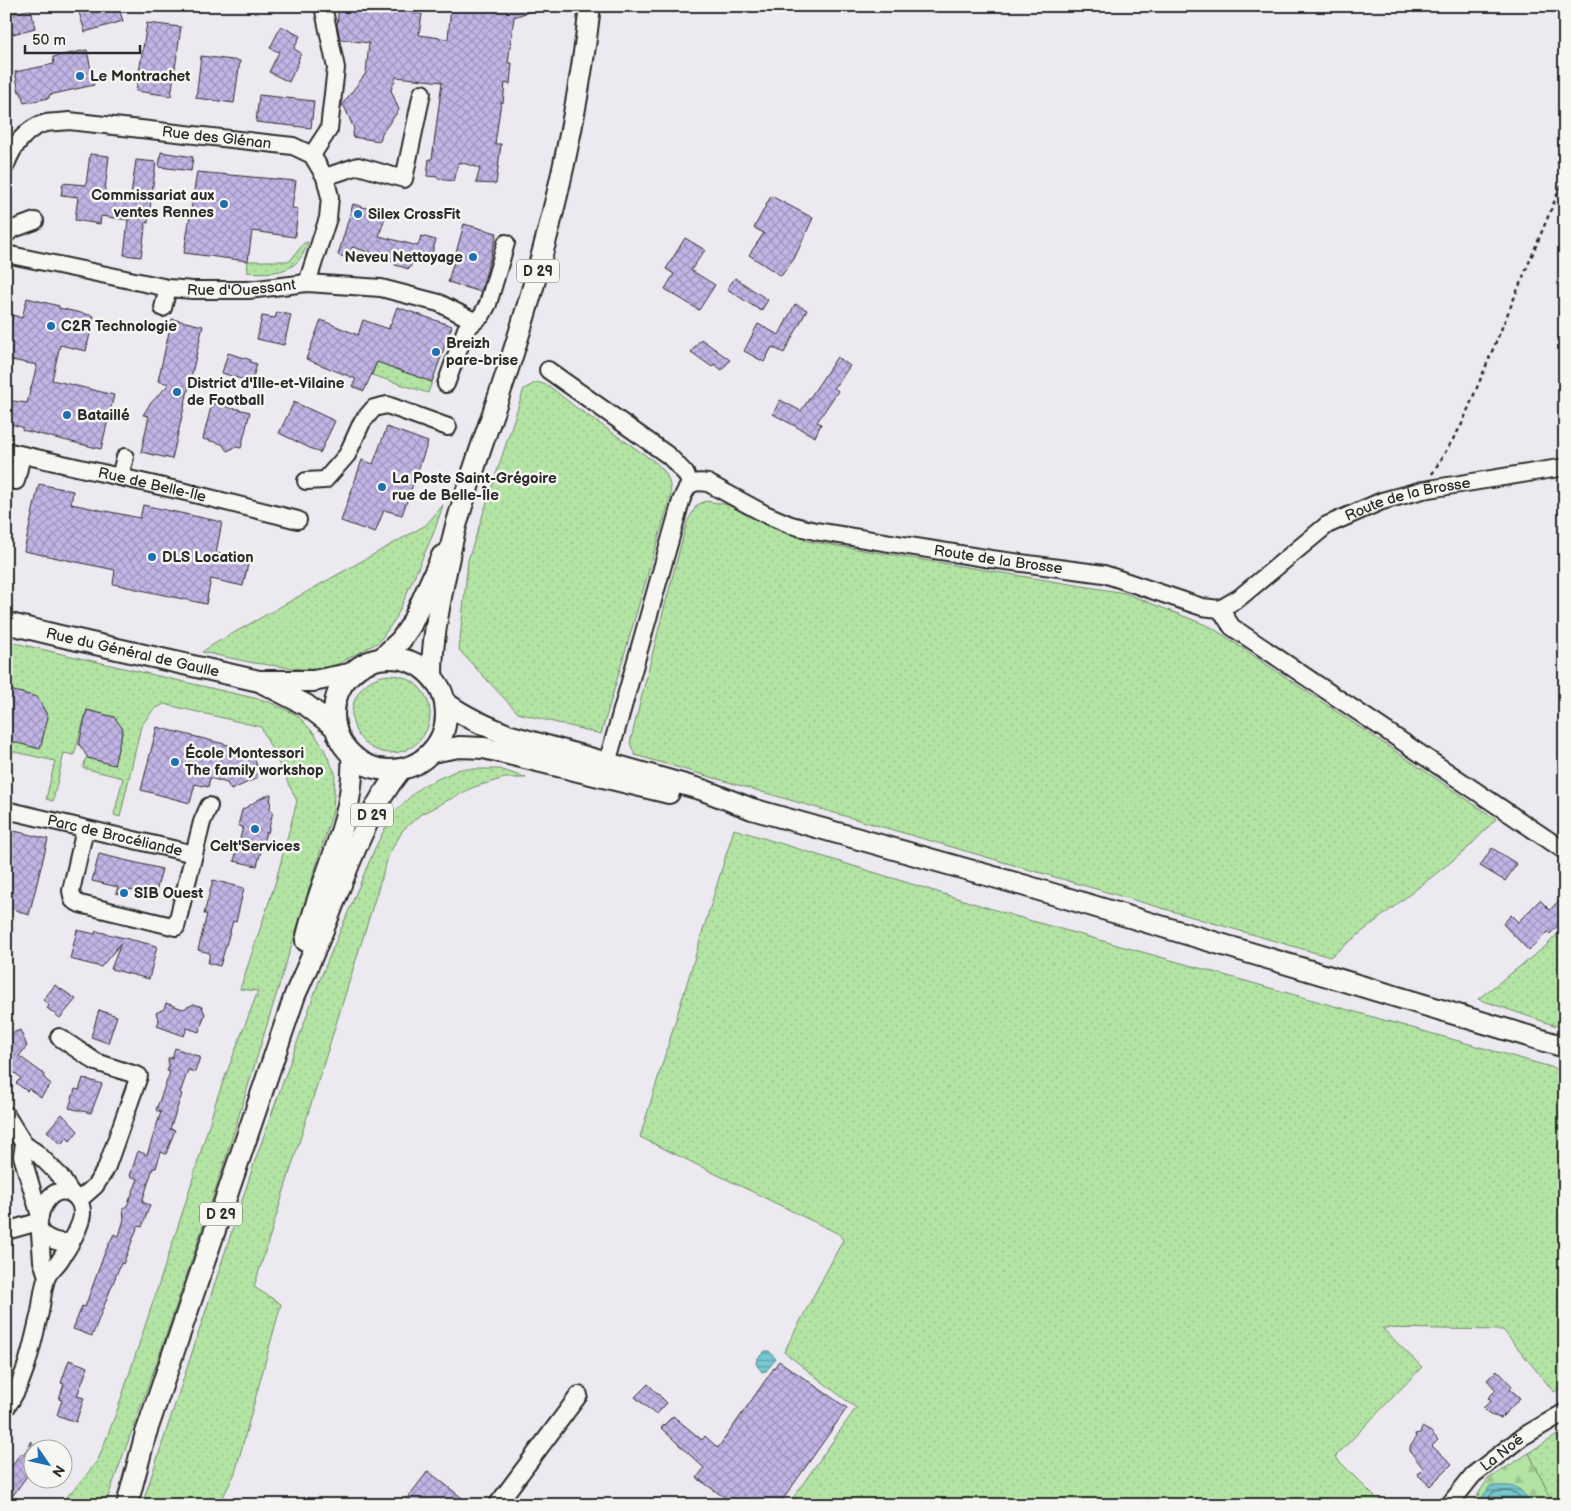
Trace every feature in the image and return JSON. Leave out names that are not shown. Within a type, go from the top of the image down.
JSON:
[{"type":"main road","name":"D 29","points":[[432,675],[434,632],[456,528],[530,298],[556,204],[574,119],[590,6]]},
{"type":"main road","name":"D 29","points":[[383,657],[401,640],[410,625],[456,528]]},
{"type":"main road","name":"Rue du Général de Gaulle","points":[[6,623],[259,681],[313,681],[349,674]]},
{"type":"main road","points":[[383,657],[397,657],[410,660],[422,666],[432,675],[446,703],[447,716],[440,741],[432,752],[412,766],[401,769],[388,770],[363,764],[352,756],[342,743],[335,727],[333,713],[335,699],[349,674],[371,660],[383,657]]},
{"type":"main road","name":"Rue du Général de Gaulle","points":[[259,681],[306,705],[335,727]]},
{"type":"main road","points":[[446,703],[464,716],[489,728],[606,770]]},
{"type":"main road","points":[[432,752],[459,747],[484,748],[703,790],[752,809],[1035,889],[1565,1046]]},
{"type":"main road","name":"D 29","points":[[295,995],[308,937],[344,824],[352,784],[352,756]]},
{"type":"main road","name":"D 29","points":[[127,1505],[146,1433],[295,995],[320,939],[360,838],[384,793],[401,769]]},
{"type":"main road","name":"D 29","points":[[115,1505],[146,1433]]},
{"type":"street","points":[[307,283],[328,218],[330,197],[325,176],[312,155],[329,129],[336,68],[323,6]]},
{"type":"street","points":[[325,176],[358,166],[404,179],[422,94]]},
{"type":"street","name":"Rue des Glénan","points":[[6,164],[19,141],[31,130],[44,124],[69,121],[293,146],[312,155]]},
{"type":"street","points":[[6,234],[13,229],[35,221]]},
{"type":"street","points":[[446,384],[466,329],[474,320],[482,315],[488,304],[506,244]]},
{"type":"street","name":"Rue d'Ouessant","points":[[6,254],[168,288],[248,290],[307,283],[381,288],[439,303],[474,320]]},
{"type":"street","points":[[163,308],[168,288]]},
{"type":"street","points":[[548,370],[669,456],[685,473],[691,484],[686,490],[682,501],[606,770]]},
{"type":"street","points":[[306,481],[325,480],[347,456],[362,422],[374,408],[387,405],[448,427]]},
{"type":"street","points":[[14,453],[16,481]]},
{"type":"street","name":"Rue de Belle-Île","points":[[14,453],[298,520]]},
{"type":"street","points":[[120,478],[125,457]]},
{"type":"street","name":"Route de la Brosse","points":[[691,484],[698,481],[708,483],[778,520],[815,531],[991,559],[1104,574],[1202,608],[1220,608],[1239,598],[1327,526],[1382,501],[1423,490],[1565,467]]},
{"type":"street","points":[[1220,608],[1232,627],[1565,851]]},
{"type":"street","name":"Parc de Brocéliande","points":[[6,810],[194,854],[202,822],[209,806]]},
{"type":"street","points":[[85,829],[70,891],[73,900],[80,904],[176,927],[194,854]]},
{"type":"street","points":[[59,1037],[96,1062],[139,1076],[106,1169],[95,1186],[75,1197]]},
{"type":"street","points":[[6,1115],[24,1144],[37,1153],[60,1176],[75,1197],[82,1212],[71,1241],[61,1259],[47,1276],[32,1349],[16,1394],[6,1408]]},
{"type":"street","points":[[24,1144],[22,1156],[40,1224],[42,1260],[47,1276]]},
{"type":"street","points":[[40,1224],[45,1202],[54,1194],[62,1191],[75,1197]]},
{"type":"street","points":[[6,1231],[40,1224]]},
{"type":"street","points":[[40,1224],[54,1241],[63,1243],[71,1241]]},
{"type":"street","points":[[497,1505],[579,1395]]},
{"type":"street","name":"La Noë","points":[[1450,1505],[1473,1475],[1522,1437],[1565,1412]]},
{"type":"path","points":[[1423,490],[1461,426],[1565,176]]},
{"type":"green space","points":[[308,242],[304,253],[298,260],[284,270],[267,273],[247,272],[248,261],[290,261],[304,243]]},
{"type":"green space","points":[[390,324],[402,328],[388,366],[432,382],[428,393],[372,375]]},
{"type":"green space","points":[[537,382],[549,386],[574,406],[655,462],[665,473],[670,484],[671,495],[601,734],[518,713],[459,650],[468,560],[524,389]]},
{"type":"green space","points":[[706,501],[729,505],[807,541],[1125,593],[1211,627],[1496,819],[1466,850],[1330,957],[635,755],[630,743],[687,522],[697,505]]},
{"type":"green space","points":[[443,505],[434,532],[396,618],[379,642],[334,666],[315,669],[254,663],[202,652],[426,525]]},
{"type":"green space","points":[[6,641],[267,701],[297,715],[314,733],[335,773],[333,811],[224,1164],[158,1359],[105,1505],[58,1505],[98,1460],[117,1411],[183,1211],[217,1098],[258,991],[240,989],[275,884],[297,801],[261,727],[164,704],[153,710],[141,726],[120,817],[114,815],[123,778],[83,768],[86,758],[114,764],[123,729],[114,717],[87,710],[74,755],[64,753],[53,801],[46,799],[55,761],[6,750],[8,740],[40,749],[48,716],[37,697],[6,689]]},
{"type":"green space","points":[[391,675],[406,678],[418,687],[427,699],[430,714],[427,729],[418,741],[406,750],[391,753],[376,750],[364,741],[355,729],[352,714],[355,699],[364,687],[376,678]]},
{"type":"green space","points":[[460,769],[500,769],[526,778],[505,778],[474,787],[421,814],[403,830],[389,854],[254,1287],[281,1304],[235,1473],[219,1505],[142,1505],[256,1158],[318,984],[375,848],[393,813],[422,786]]},
{"type":"green space","points":[[734,829],[1018,917],[1565,1071],[1565,1386],[1554,1392],[1503,1330],[1382,1328],[1422,1367],[1335,1457],[1383,1505],[788,1505],[856,1408],[784,1352],[843,1240],[839,1234],[640,1137]]},
{"type":"green space","points":[[1565,926],[1565,1029],[1478,999],[1546,946]]},
{"type":"green space","points":[[1565,1430],[1565,1505],[1554,1505],[1529,1453]]},
{"type":"green space","points":[[1529,1453],[1554,1505],[1471,1505],[1488,1479]]},
{"type":"water","points":[[765,1351],[769,1351],[776,1359],[766,1371],[762,1372],[756,1364],[757,1359]]},
{"type":"water","points":[[1490,1486],[1515,1487],[1523,1493],[1531,1505],[1477,1505]]},
{"type":"building","points":[[77,6],[118,6],[123,21],[85,32]]},
{"type":"building","points":[[339,6],[384,6],[384,10],[422,14],[419,35],[448,39],[451,6],[540,6],[540,8],[514,17],[508,63],[512,63],[510,84],[505,83],[495,144],[501,144],[496,184],[476,183],[480,168],[459,162],[453,181],[427,176],[429,159],[432,159],[442,82],[396,77],[391,90],[399,110],[382,133],[380,141],[352,137],[354,129],[342,105],[366,73],[369,43],[340,39],[337,25]]},
{"type":"building","points":[[31,9],[35,28],[6,36],[6,15]]},
{"type":"building","points":[[147,23],[181,27],[171,96],[136,91]]},
{"type":"building","points":[[281,26],[300,36],[294,49],[301,53],[289,82],[269,72],[279,52],[270,48]]},
{"type":"building","points":[[87,50],[94,85],[49,95],[49,98],[24,103],[21,92],[19,92],[15,72],[54,64],[53,57]]},
{"type":"building","points":[[201,56],[240,61],[234,103],[196,98]]},
{"type":"building","points":[[259,95],[314,101],[311,128],[256,122]]},
{"type":"building","points":[[161,152],[193,157],[191,171],[159,167]]},
{"type":"building","points":[[90,154],[109,156],[104,199],[130,202],[136,160],[156,162],[148,223],[146,222],[141,257],[124,255],[128,220],[101,216],[100,224],[75,220],[78,197],[61,195],[63,183],[86,185]]},
{"type":"building","name":"Commissariat aux ventes Rennes","points":[[197,172],[296,181],[292,208],[298,209],[295,237],[252,231],[248,261],[184,253]]},
{"type":"building","points":[[771,196],[813,218],[794,259],[781,276],[749,255],[764,233],[754,228]]},
{"type":"building","points":[[353,204],[386,214],[379,236],[418,246],[421,236],[436,240],[428,265],[413,261],[409,269],[395,265],[396,262],[385,259],[385,257],[352,247],[349,258],[338,255]]},
{"type":"building","name":"Neveu Nettoyage","points":[[464,224],[497,233],[481,292],[448,282]]},
{"type":"building","points":[[685,238],[705,250],[691,270],[715,285],[699,310],[665,289],[674,274],[666,269]]},
{"type":"building","points":[[735,278],[768,300],[761,311],[727,289]]},
{"type":"building","points":[[27,298],[94,316],[86,351],[60,345],[52,380],[114,395],[101,449],[22,430],[22,427],[6,423],[6,400],[27,403],[37,365],[6,359],[6,345],[13,315],[22,318]]},
{"type":"building","points":[[795,304],[807,310],[784,353],[772,347],[764,362],[744,351],[758,324],[779,335]]},
{"type":"building","points":[[397,307],[452,326],[432,382],[377,362],[364,391],[352,386],[356,379],[306,359],[321,320],[358,335],[363,320],[389,329]]},
{"type":"building","points":[[277,312],[291,315],[284,345],[257,339],[262,316],[275,318]]},
{"type":"building","name":"District d'Ille-et-Vilaine de Football","points":[[172,319],[203,326],[172,459],[141,452],[149,416],[143,415],[150,404],[169,384],[158,381]]},
{"type":"building","points":[[701,339],[730,360],[722,370],[714,364],[712,367],[691,352]]},
{"type":"building","points":[[228,353],[251,360],[250,362],[257,364],[252,380],[245,378],[244,380],[222,373]]},
{"type":"building","points":[[837,357],[850,366],[834,388],[838,391],[817,422],[821,424],[815,437],[773,414],[780,400],[801,411]]},
{"type":"building","points":[[294,402],[335,421],[320,453],[279,433]]},
{"type":"building","points":[[212,403],[250,412],[241,448],[236,447],[227,451],[222,444],[203,439]]},
{"type":"building","name":"La Poste Saint-Grégoire rue de Belle-Île","points":[[387,427],[428,442],[402,515],[384,510],[375,533],[341,521],[362,460],[373,464]]},
{"type":"building","name":"DLS Location","points":[[39,484],[73,491],[71,504],[140,518],[143,505],[222,522],[216,553],[249,560],[243,586],[211,579],[206,604],[113,584],[115,570],[24,551]]},
{"type":"building","points":[[6,689],[37,697],[48,717],[40,749],[6,740]]},
{"type":"building","points":[[87,710],[114,717],[123,729],[114,765],[88,758],[79,744]]},
{"type":"building","points":[[157,727],[252,751],[259,772],[257,778],[231,790],[227,783],[210,778],[208,787],[195,784],[190,803],[141,790]]},
{"type":"building","name":"Celt'Services","points":[[271,794],[270,810],[273,811],[257,866],[234,861],[243,827],[238,826],[242,810]]},
{"type":"building","points":[[6,829],[48,839],[29,915],[6,906]]},
{"type":"building","points":[[1492,848],[1517,864],[1505,881],[1480,866]]},
{"type":"building","points":[[99,854],[162,869],[155,896],[130,890],[128,896],[116,893],[118,887],[92,881]]},
{"type":"building","points":[[213,880],[244,888],[236,922],[233,921],[220,966],[208,963],[210,953],[198,950],[207,914],[204,914]]},
{"type":"building","points":[[1565,894],[1565,918],[1550,934],[1548,932],[1529,951],[1503,924],[1511,915],[1518,922],[1540,900],[1550,910]]},
{"type":"building","points":[[77,930],[95,934],[96,931],[157,946],[149,979],[111,969],[121,943],[101,967],[70,959]]},
{"type":"building","points":[[55,985],[76,999],[60,1018],[47,1008],[49,1006],[43,1000]]},
{"type":"building","points":[[166,1003],[183,1009],[194,1004],[202,1007],[205,1014],[199,1032],[187,1028],[184,1036],[157,1026],[159,1021],[156,1013],[164,1009]]},
{"type":"building","points":[[99,1010],[117,1016],[108,1043],[91,1037]]},
{"type":"building","points":[[20,1030],[27,1046],[19,1056],[44,1074],[44,1078],[51,1084],[41,1097],[29,1089],[27,1091],[16,1083],[21,1078],[10,1069],[6,1073],[6,1036]]},
{"type":"building","points":[[175,1048],[200,1057],[195,1072],[188,1070],[170,1129],[175,1130],[166,1154],[161,1152],[156,1168],[153,1168],[142,1202],[150,1205],[142,1227],[138,1226],[123,1264],[121,1263],[92,1336],[73,1329],[82,1306],[85,1307],[105,1252],[114,1234],[119,1236],[124,1219],[123,1208],[127,1206],[138,1179],[130,1176],[138,1151],[147,1155],[161,1112],[156,1110],[170,1072],[167,1071],[169,1066],[168,1058],[172,1058]]},
{"type":"building","points":[[83,1078],[102,1084],[91,1113],[69,1108],[75,1089],[79,1090]]},
{"type":"building","points":[[62,1114],[78,1131],[70,1141],[67,1138],[61,1144],[47,1131]]},
{"type":"building","points":[[69,1360],[88,1367],[77,1396],[84,1398],[76,1422],[57,1415],[62,1400],[59,1399],[64,1384],[61,1383]]},
{"type":"building","points":[[779,1361],[847,1408],[779,1505],[735,1505],[697,1478],[704,1468],[661,1428],[673,1416],[702,1440],[705,1436],[718,1448]]},
{"type":"building","points":[[1497,1370],[1512,1386],[1510,1389],[1520,1398],[1501,1418],[1490,1415],[1483,1408],[1491,1401],[1488,1398],[1496,1390],[1487,1380]]},
{"type":"building","points":[[648,1384],[667,1403],[656,1415],[635,1397]]},
{"type":"building","points":[[1422,1427],[1431,1432],[1438,1440],[1432,1446],[1452,1464],[1430,1486],[1417,1474],[1423,1468],[1410,1451],[1410,1447],[1416,1438],[1415,1434],[1420,1433]]},
{"type":"building","points":[[20,1454],[22,1454],[22,1483],[6,1505],[6,1474]]},
{"type":"building","points":[[428,1471],[471,1505],[402,1505]]},
{"type":"place","name":"Le Montrachet","points":[[80,76]]},
{"type":"place","name":"Commissariat aux ventes Rennes","points":[[224,204]]},
{"type":"place","name":"Silex CrossFit","points":[[358,214]]},
{"type":"place","name":"Neveu Nettoyage","points":[[473,257]]},
{"type":"place","name":"C2R Technologie","points":[[51,326]]},
{"type":"place","name":"Breizh pare-brise","points":[[436,352]]},
{"type":"place","name":"District d'Ille-et-Vilaine de Football","points":[[177,392]]},
{"type":"place","name":"Bataillé","points":[[67,415]]},
{"type":"place","name":"La Poste Saint-Grégoire rue de Belle-Île","points":[[382,487]]},
{"type":"place","name":"DLS Location","points":[[152,557]]},
{"type":"place","name":"École Montessori The family workshop","points":[[175,762]]},
{"type":"place","name":"Celt'Services","points":[[255,829]]},
{"type":"place","name":"SIB Ouest","points":[[124,893]]}]
